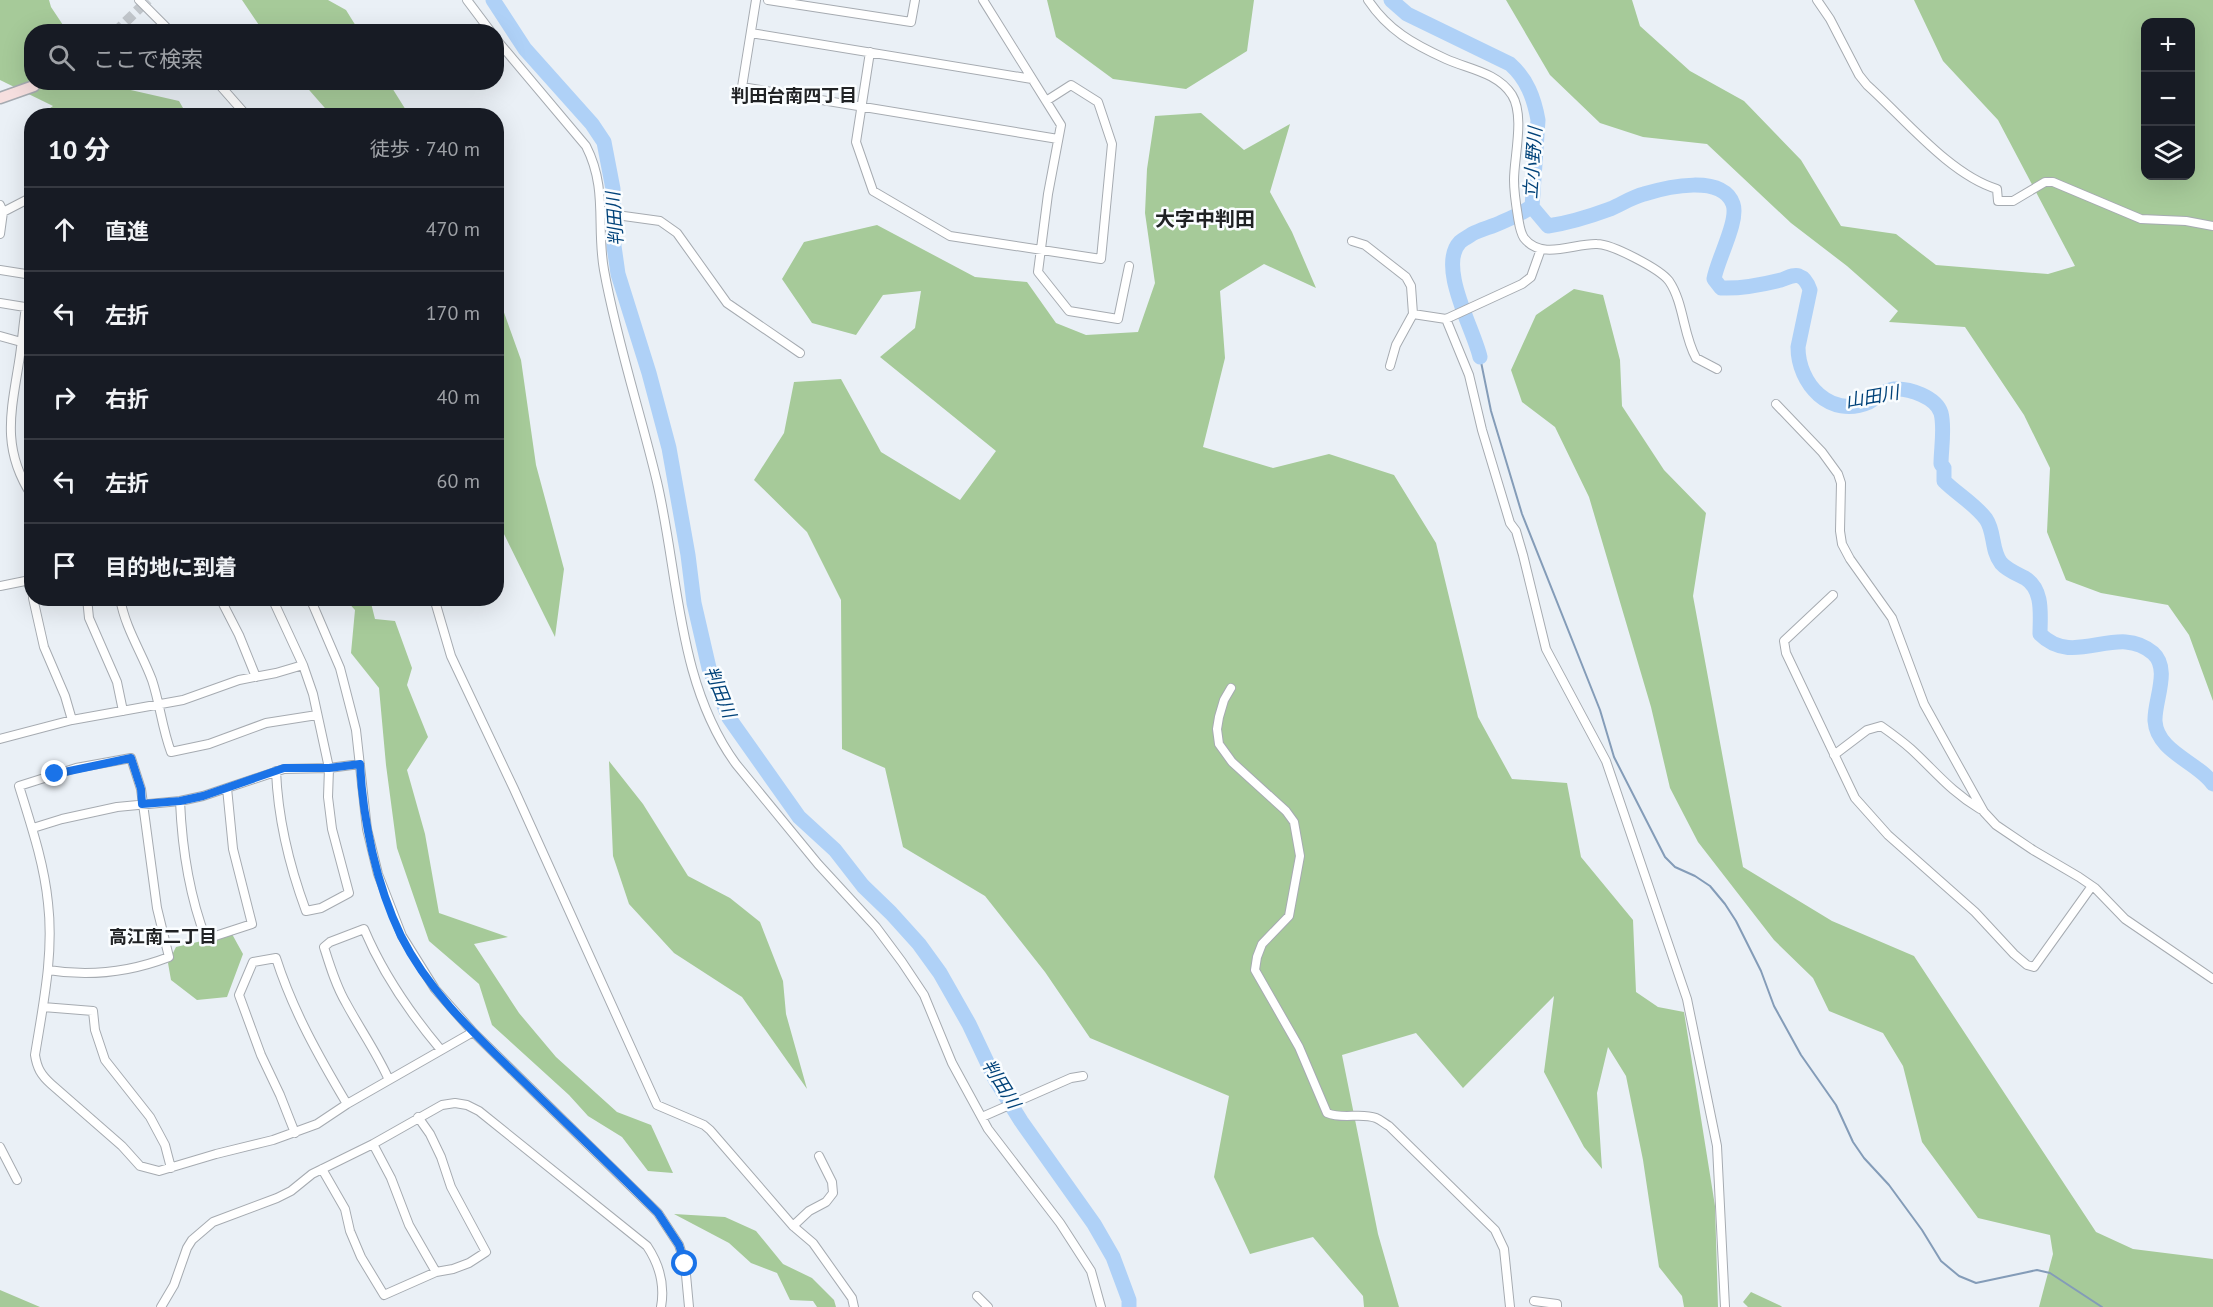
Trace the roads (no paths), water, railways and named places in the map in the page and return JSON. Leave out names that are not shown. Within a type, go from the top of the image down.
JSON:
[{"type":"street","points":[[139,0],[163,24]]},
{"type":"street","points":[[467,0],[484,24]]},
{"type":"street","points":[[756,0],[742,87],[1058,139]]},
{"type":"street","points":[[768,0],[911,22],[915,0]]},
{"type":"street","points":[[983,0],[1061,125],[1038,272],[1069,311],[1118,319],[1129,266]]},
{"type":"street","points":[[1368,0],[1388,26],[1406,39],[1447,60],[1485,74],[1502,84],[1513,96],[1517,111],[1518,132],[1514,183],[1520,227],[1524,238],[1541,249],[1549,250],[1597,244],[1609,246],[1661,273],[1670,282],[1676,296],[1696,358],[1717,369]]},
{"type":"street","points":[[1817,0],[1866,85],[1943,155],[1978,182],[1997,189],[1998,201],[2013,201],[2045,182],[2053,182],[2141,219],[2186,220],[2213,226]]},
{"type":"street","points":[[751,33],[1032,79]]},
{"type":"street","points":[[504,49],[586,146],[593,159],[604,213],[604,269],[630,382],[657,482],[688,650],[695,680],[726,749],[818,864],[876,927],[924,995],[952,1063],[988,1129],[1060,1223],[1081,1255],[1091,1271],[1101,1307]]},
{"type":"street","points":[[870,52],[856,142],[873,191],[950,236],[1101,259],[1112,144],[1098,102],[1071,85],[1046,101]]},
{"type":"street","points":[[0,98],[24,90]]},
{"type":"street","points":[[224,90],[240,108]]},
{"type":"street","points":[[0,234],[2,208],[24,200]]},
{"type":"street","points":[[604,213],[660,221],[668,226],[683,240],[727,303],[800,353]]},
{"type":"street","points":[[1352,241],[1365,245],[1406,277],[1411,286],[1413,314],[1396,345],[1390,366]]},
{"type":"street","points":[[1413,314],[1446,319],[1522,284],[1531,277],[1541,249]]},
{"type":"street","points":[[0,270],[24,274]]},
{"type":"street","points":[[0,303],[24,307]]},
{"type":"street","points":[[1446,319],[1469,375],[1496,478],[1510,523],[1516,531],[1526,566],[1546,649],[1606,761],[1687,999],[1717,1146],[1725,1307]]},
{"type":"street","points":[[24,333],[11,402],[10,433],[11,446],[24,482]]},
{"type":"street","points":[[0,336],[22,343]]},
{"type":"street","points":[[1776,404],[1822,452],[1838,474],[1841,483],[1842,544],[1892,618],[1924,704],[1983,810],[1996,825],[2092,886],[2126,919],[2213,979]]},
{"type":"street","points":[[0,586],[24,581]]},
{"type":"street","points":[[1833,595],[1784,641],[1786,653],[1855,798],[1913,858],[1975,912],[2027,965],[2034,966],[2092,886]]},
{"type":"street","points":[[35,606],[44,647],[72,720]]},
{"type":"street","points":[[88,606],[92,626],[117,682],[123,711]]},
{"type":"street","points":[[122,606],[126,623],[144,661],[159,705],[171,752],[209,744],[267,723],[317,715]]},
{"type":"street","points":[[224,606],[256,677]]},
{"type":"street","points":[[276,771],[281,821],[288,853],[306,911],[321,908],[349,893],[332,829],[328,797],[329,768],[313,694],[303,664],[277,606]]},
{"type":"street","points":[[313,606],[340,668],[356,730],[367,829],[378,874],[402,936],[435,989],[473,1032],[658,1213],[679,1245],[686,1274],[689,1307]]},
{"type":"street","points":[[436,606],[451,656],[657,1105],[704,1125],[710,1130],[793,1226],[813,1243],[852,1298],[854,1307]]},
{"type":"street","points":[[0,739],[33,728],[183,700],[232,682],[303,664]]},
{"type":"street","points":[[1231,688],[1224,700],[1219,717],[1217,729],[1219,744],[1232,762],[1290,816],[1294,822],[1300,856],[1289,916],[1262,944],[1255,970],[1299,1047],[1328,1113],[1339,1118],[1362,1116],[1376,1118],[1389,1126],[1495,1230],[1504,1249],[1510,1307]]},
{"type":"street","points":[[1834,755],[1867,730],[1881,726],[1911,749],[1945,784],[1983,810]]},
{"type":"street","points":[[48,970],[85,974],[100,973],[136,968],[169,957],[157,908],[138,780],[131,758],[75,768],[19,786],[33,828],[48,904],[48,970],[35,1055],[41,1074],[122,1146],[140,1166],[159,1171],[295,1133],[317,1124],[347,1104],[473,1032]]},
{"type":"street","points":[[33,828],[117,807],[180,801],[227,788],[284,768],[329,768],[360,764]]},
{"type":"street","points":[[180,801],[188,875],[198,918],[206,939],[252,924],[233,849],[227,788]]},
{"type":"street","points":[[389,1080],[380,1059],[344,1001],[332,973],[324,947],[330,942],[364,929],[376,958],[404,1003],[441,1050]]},
{"type":"street","points":[[295,1133],[261,1055],[239,995],[253,962],[276,958],[307,1035],[347,1104]]},
{"type":"street","points":[[43,1007],[93,1011],[105,1060],[150,1117],[165,1145],[171,1168]]},
{"type":"street","points":[[982,1117],[1071,1078],[1083,1076]]},
{"type":"street","points":[[161,1307],[174,1285],[187,1248],[213,1222],[278,1198],[322,1169],[373,1144],[442,1105],[455,1103],[467,1105],[479,1111],[647,1246],[655,1258],[659,1272],[662,1288],[661,1307]]},
{"type":"street","points":[[322,1169],[337,1191],[345,1209],[350,1231],[370,1276],[384,1295],[436,1272],[469,1263],[486,1252],[451,1187],[430,1134],[418,1118]]},
{"type":"street","points":[[373,1144],[391,1178],[409,1226],[436,1272]]},
{"type":"street","points":[[0,1147],[17,1180]]},
{"type":"street","points":[[793,1226],[809,1211],[826,1202],[833,1193],[829,1175],[819,1156]]},
{"type":"street","points":[[977,1296],[988,1307]]},
{"type":"street","points":[[1534,1301],[1557,1304],[1557,1307]]},
{"type":"waterway","name":"判田川","points":[[493,0],[525,49],[592,124],[604,142],[613,189],[614,246],[618,274],[649,373],[669,448],[694,603],[709,668],[729,718],[799,817],[835,850],[863,886],[919,944],[940,973],[969,1024],[995,1079],[1021,1121],[1094,1224],[1113,1257],[1129,1300],[1129,1307]]},
{"type":"waterway","name":"立小野川","points":[[1391,0],[1407,14],[1510,64],[1521,76],[1532,97],[1538,120],[1532,207]]},
{"type":"waterway","name":"山田川","points":[[1532,207],[1548,226],[1588,217],[1640,195],[1666,188],[1706,186],[1718,189],[1727,195],[1733,204],[1734,211],[1714,279],[1721,288],[1751,286],[1795,276],[1805,280],[1810,290],[1798,347],[1799,361],[1810,385],[1829,402],[1841,406],[1855,406],[1869,402],[1884,392],[1894,389],[1914,392],[1934,402],[1942,419],[1941,464],[1944,468],[1944,481],[1986,519],[2001,563],[2025,578],[2035,589],[2040,603],[2040,634],[2053,644],[2067,647],[2125,642],[2139,645],[2153,653],[2161,668],[2155,713],[2157,732],[2170,749],[2198,769],[2213,784]]},
{"type":"waterway","name":"立小野川","points":[[1480,357],[1459,298],[1453,266],[1454,253],[1460,242],[1472,234],[1531,207]]},
{"type":"waterway","points":[[1480,357],[1491,411],[1522,514],[1600,710],[1614,757],[1665,857],[1675,867],[1710,886],[1725,904],[1761,971],[1774,1006],[1801,1055],[1836,1105],[1853,1142],[1864,1158],[1889,1185],[1922,1230],[1941,1261],[1959,1276],[1976,1283],[2037,1270],[2050,1273],[2102,1307]]},
{"type":"tunnel","points":[[123,24],[148,0]]},
{"type":"district","name":"判田台南四丁目","points":[[794,96]]},
{"type":"district","name":"大字中判田","points":[[1205,219]]},
{"type":"district","name":"高江南二丁目","points":[[163,937]]}]
